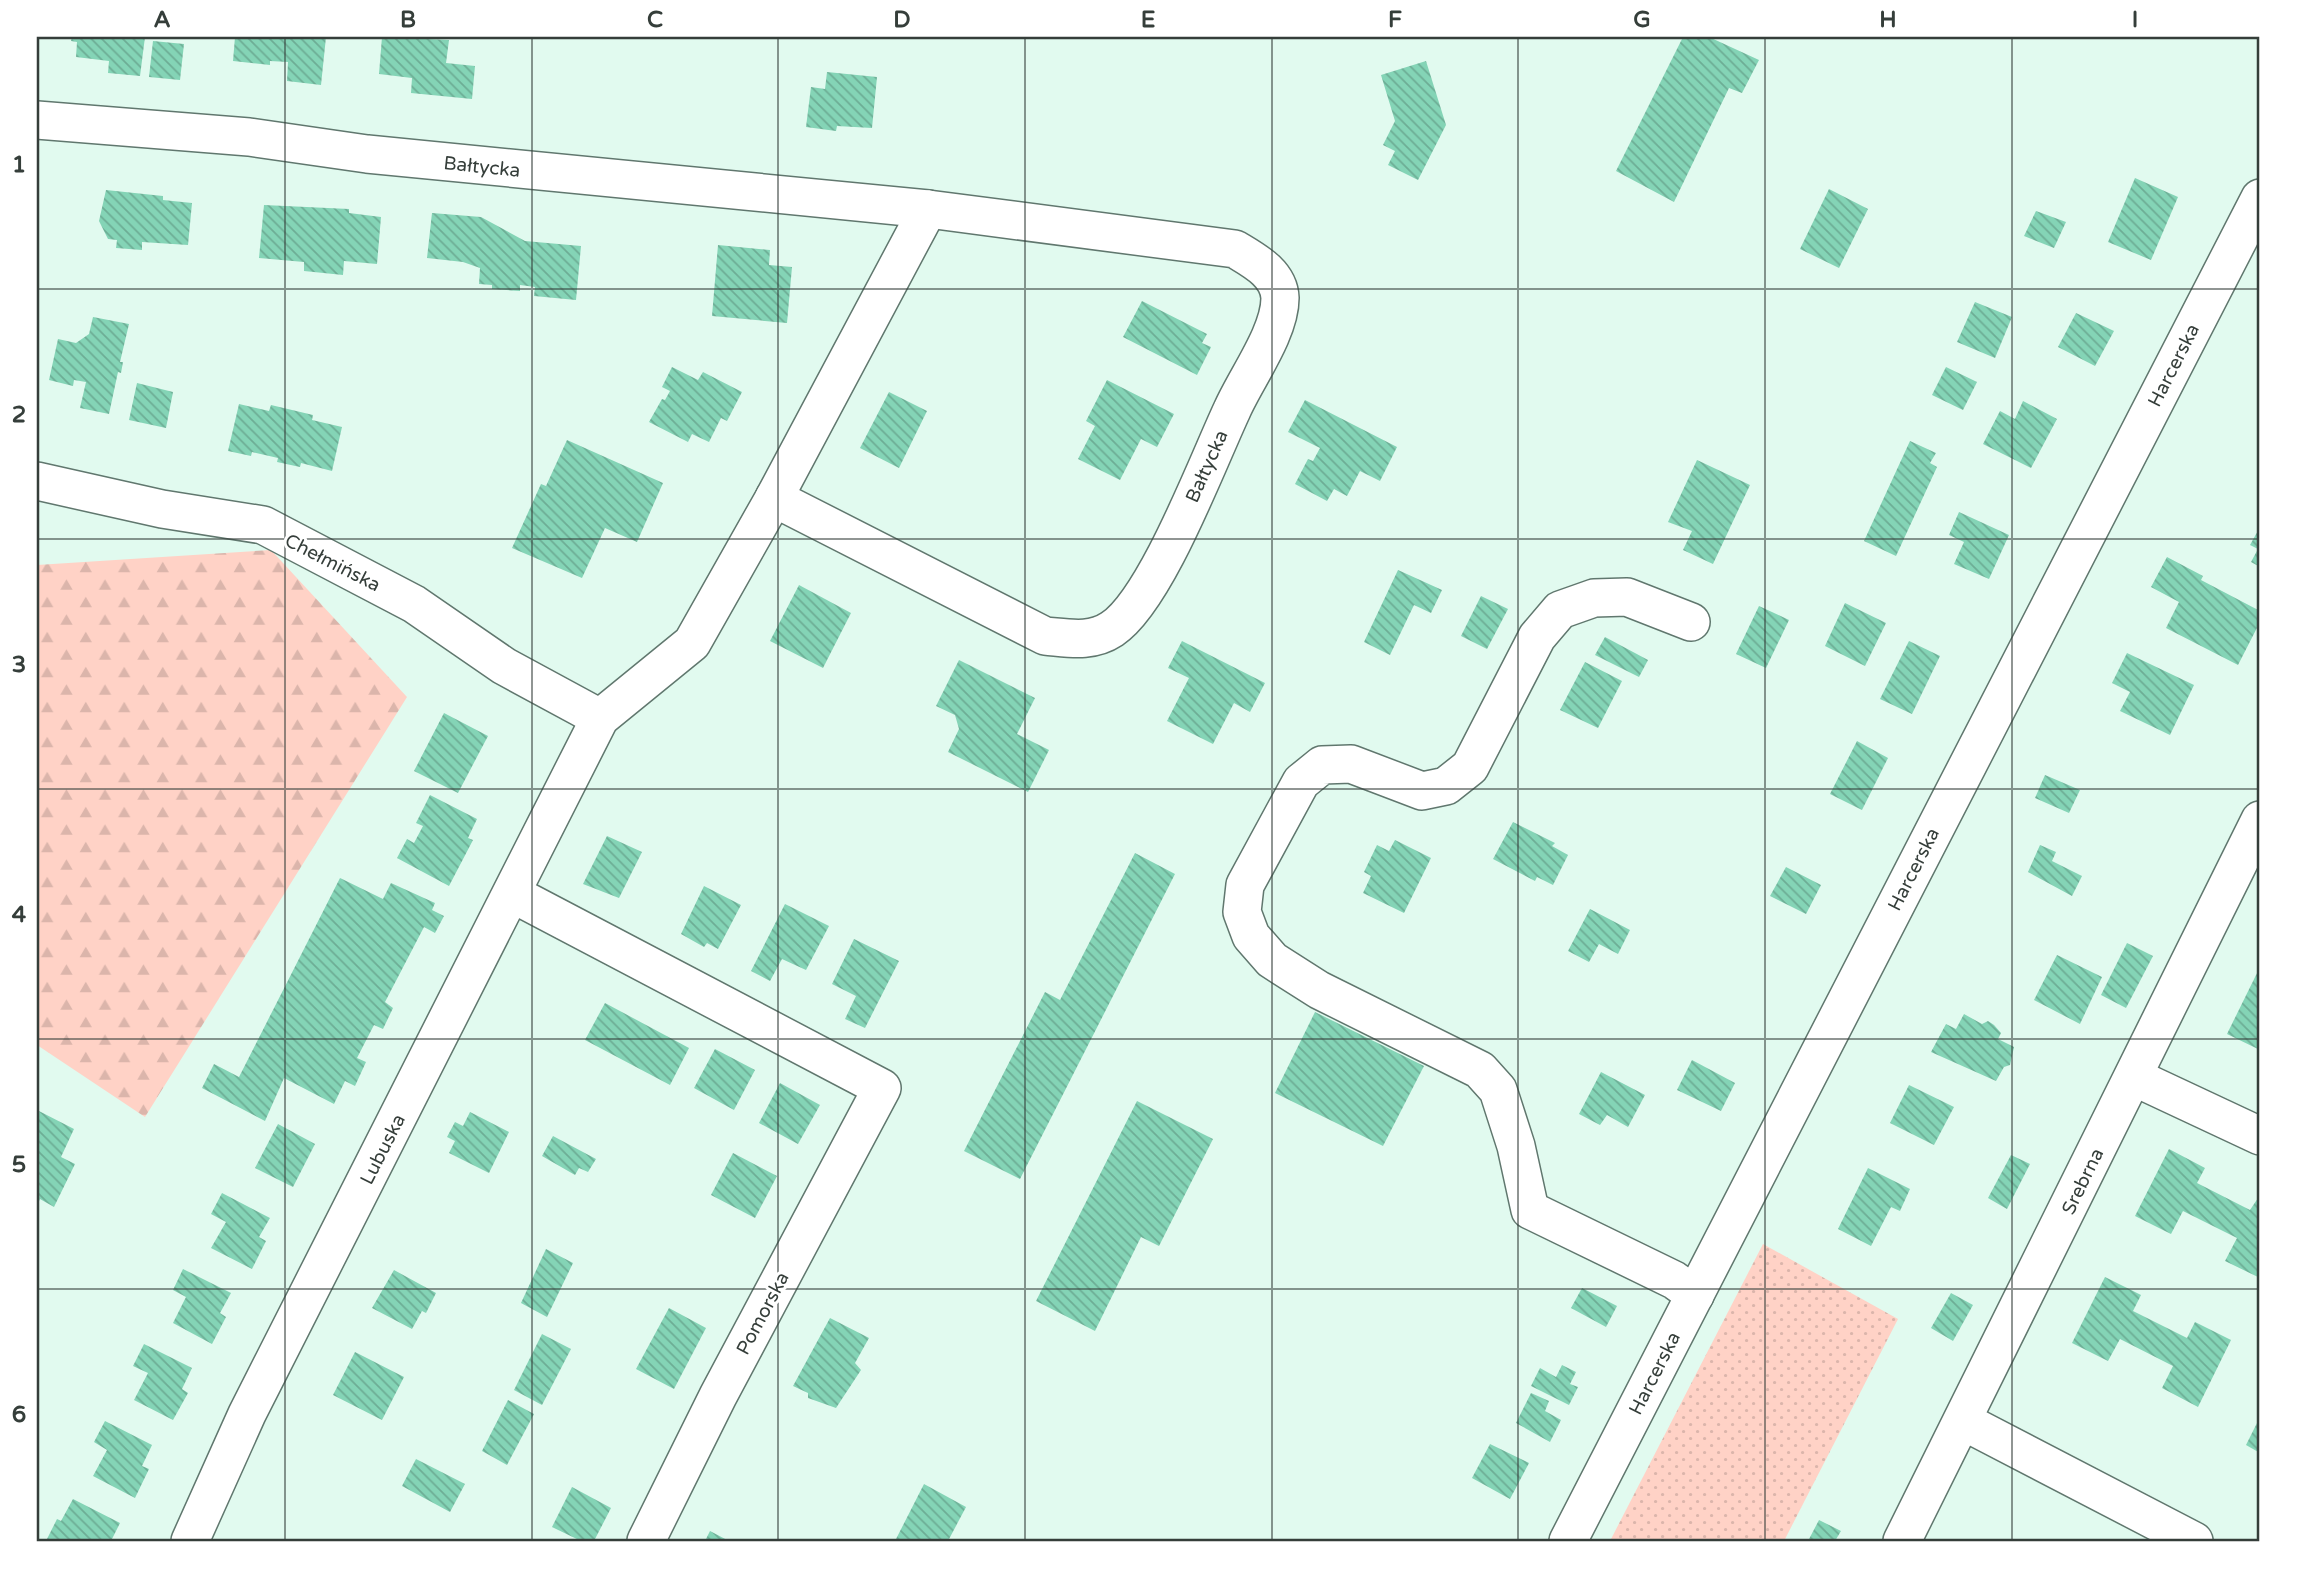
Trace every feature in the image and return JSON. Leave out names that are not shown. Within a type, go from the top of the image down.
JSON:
[{"type":"street","name":"Bałtycka","points":[[37,120],[249,137],[367,154],[928,209],[1235,249],[1266,269],[1280,295],[1276,321],[1178,530],[1130,612],[1112,629],[1088,640],[1045,636],[774,498]]},
{"type":"street","name":"Harcerska","points":[[1568,1541],[2260,198]]},
{"type":"street","points":[[600,718],[692,643],[774,498],[928,209]]},
{"type":"street","name":"Chełmińska","points":[[37,481],[162,509],[263,525],[414,604],[504,666],[600,718]]},
{"type":"street","points":[[1691,622],[1627,597],[1594,598],[1560,610],[1537,637],[1470,767],[1447,786],[1422,791],[1351,764],[1322,765],[1301,782],[1245,886],[1242,912],[1251,936],[1272,960],[1319,990],[1480,1070],[1498,1090],[1516,1146],[1530,1210],[1674,1280],[1695,1295]]},
{"type":"street","name":"Lubuska","points":[[190,1541],[247,1415],[600,718]]},
{"type":"street","name":"Srebrna","points":[[1902,1541],[2260,820]]},
{"type":"street","name":"Pomorska","points":[[513,894],[882,1088],[718,1395],[646,1541]]},
{"type":"street","points":[[2134,1077],[2260,1136]]},
{"type":"street","points":[[1963,1422],[2194,1541]]},
{"type":"green space","points":[[271,550],[407,697],[145,1117],[37,1045],[37,565]]},
{"type":"green space","points":[[1763,1244],[1898,1319],[1784,1541],[1610,1541]]},
{"type":"building","points":[[72,37],[145,37],[140,76],[108,73],[109,61],[76,57],[77,42],[71,41]]},
{"type":"building","points":[[235,37],[326,37],[321,85],[287,81],[288,62],[270,61],[270,65],[233,61]]},
{"type":"building","points":[[382,37],[449,40],[446,63],[475,66],[472,99],[411,93],[412,78],[379,74]]},
{"type":"building","points":[[1683,37],[1709,37],[1759,60],[1742,93],[1729,88],[1674,202],[1616,171]]},
{"type":"building","points":[[153,41],[184,44],[180,80],[149,77]]},
{"type":"building","points":[[1426,61],[1446,125],[1418,180],[1388,165],[1395,151],[1383,145],[1395,121],[1381,75]]},
{"type":"building","points":[[827,72],[877,77],[872,128],[837,126],[836,131],[806,127],[811,87],[825,89]]},
{"type":"building","points":[[2135,178],[2178,197],[2151,260],[2108,242]]},
{"type":"building","points":[[1829,189],[1868,209],[1839,268],[1800,249]]},
{"type":"building","points":[[106,190],[163,196],[163,200],[192,203],[188,245],[142,242],[142,250],[116,248],[117,240],[108,239],[99,221]]},
{"type":"building","points":[[264,205],[349,209],[349,213],[381,217],[377,264],[344,261],[343,275],[304,271],[304,262],[259,258]]},
{"type":"building","points":[[2036,211],[2066,222],[2054,248],[2024,236]]},
{"type":"building","points":[[432,213],[481,217],[525,241],[581,246],[576,300],[534,296],[535,287],[520,285],[520,291],[492,289],[492,285],[479,284],[480,268],[463,262],[427,258]]},
{"type":"building","points":[[718,245],[770,250],[769,265],[792,267],[787,323],[712,316]]},
{"type":"building","points":[[1142,301],[1207,334],[1202,343],[1211,347],[1197,375],[1123,337]]},
{"type":"building","points":[[1975,302],[2012,317],[1995,358],[1957,342]]},
{"type":"building","points":[[2076,313],[2114,331],[2095,366],[2058,347]]},
{"type":"building","points":[[93,317],[129,324],[120,362],[123,362],[121,373],[118,372],[109,414],[80,408],[86,382],[74,380],[73,386],[49,380],[58,339],[76,343],[89,334]]},
{"type":"building","points":[[672,367],[698,380],[703,372],[742,392],[727,421],[721,418],[709,442],[692,434],[688,442],[649,422],[662,399],[665,400],[670,391],[662,387]]},
{"type":"building","points":[[1946,367],[1977,382],[1963,410],[1932,395]]},
{"type":"building","points":[[1107,380],[1174,414],[1157,447],[1141,439],[1120,480],[1078,459],[1095,426],[1086,421]]},
{"type":"building","points":[[137,383],[173,392],[166,428],[129,420]]},
{"type":"building","points":[[889,392],[927,411],[899,468],[860,448]]},
{"type":"building","points":[[1305,400],[1397,447],[1380,481],[1360,471],[1347,496],[1334,489],[1327,501],[1295,484],[1308,459],[1313,461],[1320,448],[1288,432]]},
{"type":"building","points":[[2023,401],[2057,419],[2031,468],[1983,444],[2000,411],[2015,419]]},
{"type":"building","points":[[239,404],[269,411],[271,405],[313,415],[312,420],[342,427],[332,471],[301,463],[300,467],[277,462],[278,458],[252,452],[251,456],[228,451]]},
{"type":"building","points":[[567,440],[663,483],[637,542],[605,528],[582,578],[512,548],[541,484],[546,486]]},
{"type":"building","points":[[1910,441],[1936,453],[1930,463],[1937,467],[1896,556],[1864,541]]},
{"type":"building","points":[[1697,460],[1750,485],[1713,564],[1683,550],[1692,531],[1668,522]]},
{"type":"building","points":[[1959,512],[2009,535],[1989,579],[1954,564],[1964,542],[1949,535]]},
{"type":"building","points":[[2260,527],[2260,567],[2251,562],[2258,549],[2250,545]]},
{"type":"building","points":[[2167,557],[2203,576],[2201,580],[2260,611],[2260,622],[2238,665],[2166,628],[2179,602],[2151,587]]},
{"type":"building","points":[[1398,570],[1442,590],[1431,613],[1414,605],[1390,655],[1364,642]]},
{"type":"building","points":[[799,585],[851,613],[823,668],[770,641]]},
{"type":"building","points":[[1481,596],[1508,609],[1487,649],[1461,636]]},
{"type":"building","points":[[1845,603],[1886,623],[1865,666],[1825,646]]},
{"type":"building","points":[[1759,606],[1789,620],[1766,668],[1736,654]]},
{"type":"building","points":[[1605,637],[1648,660],[1639,677],[1595,655]]},
{"type":"building","points":[[1182,641],[1265,683],[1250,712],[1234,703],[1213,744],[1167,721],[1189,678],[1168,668]]},
{"type":"building","points":[[1909,641],[1940,656],[1912,714],[1880,699]]},
{"type":"building","points":[[2127,653],[2194,685],[2170,735],[2120,711],[2130,692],[2112,683]]},
{"type":"building","points":[[959,660],[1035,698],[1017,734],[1049,750],[1028,792],[948,752],[959,729],[955,715],[936,706]]},
{"type":"building","points":[[1585,662],[1622,681],[1598,728],[1560,710]]},
{"type":"building","points":[[444,713],[488,736],[458,793],[414,771]]},
{"type":"building","points":[[1857,741],[1888,758],[1862,810],[1830,794]]},
{"type":"building","points":[[2045,775],[2080,790],[2069,813],[2035,798]]},
{"type":"building","points":[[430,795],[477,819],[468,838],[473,840],[449,886],[397,858],[407,839],[414,843],[423,826],[416,823]]},
{"type":"building","points":[[1513,822],[1555,843],[1552,846],[1568,855],[1553,885],[1537,877],[1535,881],[1493,859]]},
{"type":"building","points":[[607,836],[642,852],[619,898],[583,884]]},
{"type":"building","points":[[1395,840],[1431,858],[1404,913],[1363,893],[1371,876],[1364,872],[1377,845],[1389,851]]},
{"type":"building","points":[[2040,845],[2056,852],[2052,861],[2082,876],[2072,896],[2028,872]]},
{"type":"building","points":[[1135,853],[1175,874],[1020,1179],[964,1151],[1045,992],[1060,1000]]},
{"type":"building","points":[[1786,867],[1821,885],[1806,914],[1770,896]]},
{"type":"building","points":[[340,878],[383,899],[391,883],[435,903],[432,910],[444,916],[435,933],[424,927],[385,1002],[393,1008],[383,1029],[374,1025],[357,1058],[366,1062],[355,1086],[345,1081],[334,1104],[284,1078],[265,1121],[202,1088],[214,1064],[239,1077]]},
{"type":"building","points":[[704,886],[741,905],[718,949],[707,943],[704,947],[681,934]]},
{"type":"building","points":[[785,904],[829,926],[806,970],[782,959],[770,981],[751,971]]},
{"type":"building","points":[[1590,909],[1630,930],[1618,954],[1599,944],[1589,962],[1568,951]]},
{"type":"building","points":[[854,939],[899,961],[865,1028],[845,1019],[856,996],[832,984]]},
{"type":"building","points":[[2127,943],[2153,956],[2126,1008],[2101,995]]},
{"type":"building","points":[[2057,955],[2102,977],[2080,1024],[2034,1000]]},
{"type":"building","points":[[2260,967],[2260,1050],[2227,1034]]},
{"type":"building","points":[[605,1003],[689,1048],[670,1085],[585,1040]]},
{"type":"building","points":[[1315,1012],[1424,1066],[1383,1146],[1275,1093]]},
{"type":"building","points":[[1964,1014],[1982,1024],[1988,1021],[2001,1033],[1998,1039],[2014,1047],[2010,1065],[2004,1067],[1996,1081],[1931,1052],[1946,1024],[1956,1029]]},
{"type":"building","points":[[715,1049],[755,1070],[734,1110],[694,1088]]},
{"type":"building","points":[[1692,1060],[1735,1083],[1721,1111],[1677,1090]]},
{"type":"building","points":[[1601,1072],[1645,1095],[1628,1127],[1607,1115],[1600,1125],[1579,1114]]},
{"type":"building","points":[[780,1083],[820,1105],[798,1144],[759,1123]]},
{"type":"building","points":[[1909,1085],[1954,1107],[1934,1145],[1890,1123]]},
{"type":"building","points":[[1137,1101],[1213,1139],[1159,1246],[1141,1237],[1095,1331],[1036,1301]]},
{"type":"building","points":[[37,1110],[74,1129],[61,1157],[75,1164],[54,1207],[40,1199],[37,1206]]},
{"type":"building","points":[[470,1112],[509,1132],[489,1173],[449,1153],[455,1141],[447,1137],[455,1122],[463,1126]]},
{"type":"building","points":[[278,1124],[315,1144],[293,1187],[255,1168]]},
{"type":"building","points":[[553,1136],[596,1159],[588,1172],[579,1168],[575,1175],[542,1156]]},
{"type":"building","points":[[2169,1149],[2205,1168],[2197,1183],[2250,1210],[2260,1195],[2260,1278],[2225,1261],[2237,1238],[2183,1211],[2171,1234],[2135,1216]]},
{"type":"building","points":[[733,1153],[777,1176],[755,1218],[711,1195]]},
{"type":"building","points":[[2011,1155],[2030,1164],[2007,1209],[1988,1198]]},
{"type":"building","points":[[1868,1168],[1910,1189],[1900,1211],[1891,1207],[1871,1246],[1838,1229]]},
{"type":"building","points":[[222,1193],[270,1218],[259,1237],[266,1241],[252,1269],[211,1248],[226,1222],[211,1214]]},
{"type":"building","points":[[546,1249],[573,1263],[547,1317],[521,1303]]},
{"type":"building","points":[[183,1269],[231,1293],[220,1313],[226,1317],[212,1344],[173,1323],[186,1297],[173,1290]]},
{"type":"building","points":[[394,1270],[436,1293],[426,1313],[422,1311],[412,1329],[372,1308]]},
{"type":"building","points":[[2105,1277],[2141,1295],[2133,1311],[2187,1338],[2195,1322],[2231,1340],[2198,1407],[2162,1388],[2173,1366],[2120,1339],[2108,1361],[2072,1343]]},
{"type":"building","points":[[1582,1288],[1617,1306],[1606,1327],[1571,1308]]},
{"type":"building","points":[[1951,1293],[1973,1305],[1953,1341],[1931,1328]]},
{"type":"building","points":[[669,1308],[706,1328],[674,1389],[636,1369]]},
{"type":"building","points":[[830,1318],[869,1338],[855,1363],[861,1370],[836,1408],[808,1398],[808,1393],[793,1386]]},
{"type":"building","points":[[542,1334],[571,1349],[542,1405],[514,1390]]},
{"type":"building","points":[[144,1344],[192,1368],[182,1389],[188,1393],[173,1420],[134,1400],[148,1373],[133,1366]]},
{"type":"building","points":[[355,1352],[404,1377],[382,1420],[333,1395]]},
{"type":"building","points":[[1562,1365],[1576,1372],[1570,1384],[1578,1387],[1569,1405],[1531,1386],[1540,1368],[1556,1377]]},
{"type":"building","points":[[1531,1393],[1549,1401],[1545,1411],[1561,1420],[1550,1442],[1516,1423]]},
{"type":"building","points":[[508,1400],[534,1414],[507,1465],[482,1451]]},
{"type":"building","points":[[2260,1417],[2260,1453],[2246,1445]]},
{"type":"building","points":[[105,1421],[152,1445],[142,1466],[149,1469],[135,1498],[93,1476],[107,1450],[94,1442]]},
{"type":"building","points":[[1490,1444],[1529,1463],[1510,1499],[1472,1478]]},
{"type":"building","points":[[416,1459],[465,1484],[450,1512],[402,1486]]},
{"type":"building","points":[[924,1484],[966,1507],[948,1541],[895,1541]]},
{"type":"building","points":[[572,1487],[611,1508],[594,1541],[581,1541],[552,1527]]},
{"type":"building","points":[[73,1499],[120,1523],[111,1541],[46,1541],[57,1519],[61,1521]]},
{"type":"building","points":[[1819,1520],[1841,1531],[1835,1541],[1808,1541]]},
{"type":"building","points":[[710,1531],[729,1541],[705,1541]]}]
